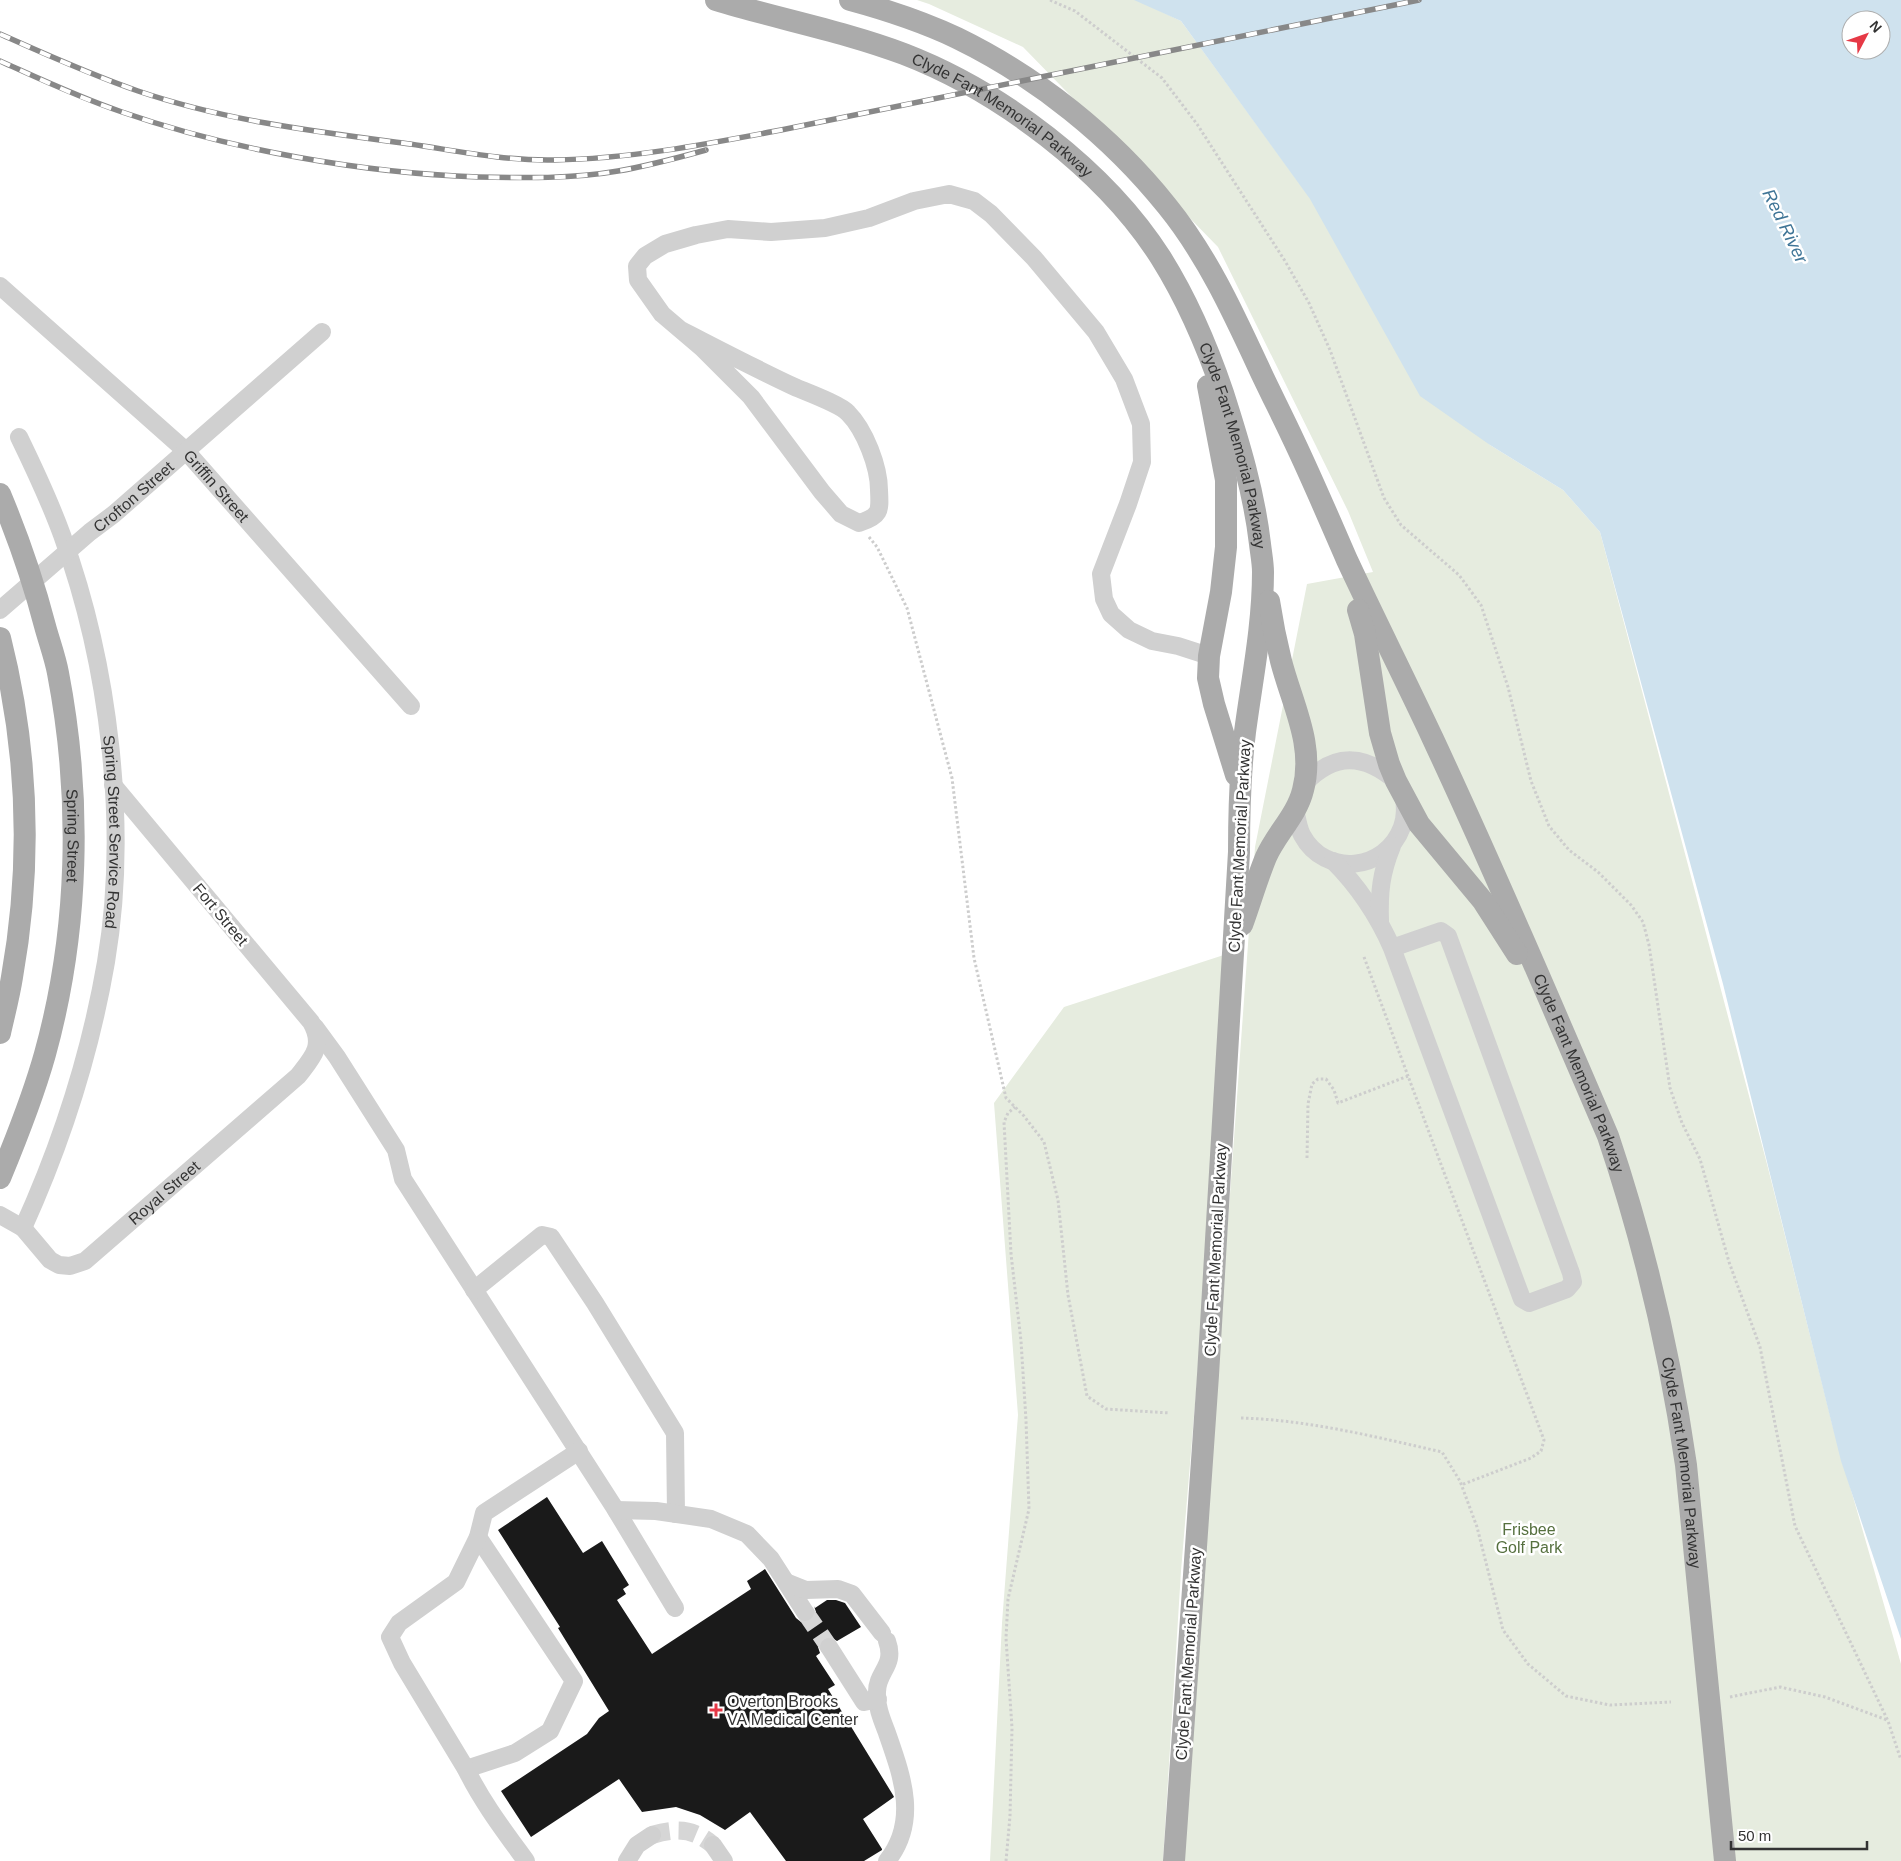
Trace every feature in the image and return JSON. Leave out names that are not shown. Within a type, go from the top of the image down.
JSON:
[{"type":"main road","name":"Clyde Fant Memorial Parkway","points":[[716,0],[893,50],[945,71],[1023,118],[1051,139],[1104,188],[1160,256],[1201,334],[1239,443],[1257,522],[1263,571],[1259,625],[1245,731],[1239,799],[1239,852],[1207,1385],[1174,1861]]},
{"type":"main road","name":"Clyde Fant Memorial Parkway","points":[[850,0],[890,11],[955,37],[1010,67],[1036,84],[1090,128],[1140,176],[1166,205],[1188,235],[1218,283],[1243,333],[1374,617],[1436,746],[1512,914],[1608,1136],[1619,1168],[1656,1304],[1677,1404],[1686,1465],[1726,1861]]},
{"type":"main road","points":[[1179,290],[1204,367],[1226,480],[1226,547],[1222,592],[1209,656],[1208,678],[1214,704],[1235,769],[1239,799]]},
{"type":"main road","points":[[1306,468],[1353,595],[1365,634],[1380,733],[1389,764],[1419,824],[1483,900],[1512,946],[1571,1051]]},
{"type":"main road","name":"Spring Street","points":[[0,494],[20,540],[57,671],[66,719],[73,812],[73,881],[69,926],[60,986],[45,1053],[24,1119],[0,1178]]},
{"type":"main road","points":[[1233,952],[1267,856],[1295,809],[1305,783],[1306,747],[1281,661],[1263,571]]},
{"type":"main road","points":[[0,638],[17,722],[24,786],[25,850],[21,913],[14,968],[0,1033]]},
{"type":"street","points":[[681,330],[848,412],[869,448],[879,477],[880,509],[873,519],[859,523],[841,514],[822,492],[751,397],[702,348],[662,314],[638,280],[637,266],[645,256],[665,244],[696,235],[728,229],[771,232],[825,228],[869,218],[914,201],[949,194],[974,201],[991,214],[1034,258],[1096,332],[1124,378],[1141,424],[1142,462],[1101,574],[1104,599],[1111,614],[1129,630],[1152,641],[1178,646],[1209,656]]},
{"type":"street","name":"Griffin Street","points":[[0,286],[186,451],[411,706]]},
{"type":"street","name":"Crofton Street","points":[[0,610],[114,514],[322,332]]},
{"type":"street","name":"Spring Street Service Road","points":[[19,438],[42,485],[68,551],[95,651],[106,711],[113,785],[115,857],[106,960],[96,1016],[60,1142],[22,1228]]},
{"type":"street","points":[[1295,809],[1302,835],[1310,846],[1320,855],[1338,864],[1356,864],[1373,860],[1388,850],[1403,826],[1406,811],[1400,788],[1374,766],[1350,759],[1337,761],[1311,776],[1305,783]]},
{"type":"street","name":"Fort Street","points":[[113,785],[311,1022],[316,1030],[317,1048]]},
{"type":"street","points":[[1380,921],[1379,894],[1381,878],[1392,844]]},
{"type":"street","points":[[1333,861],[1359,889],[1380,921],[1392,948],[1522,1299],[1529,1303],[1567,1289],[1573,1282],[1571,1274],[1448,936],[1441,931],[1392,948]]},
{"type":"street","points":[[311,1022],[337,1057],[396,1150],[403,1179],[579,1451],[675,1608]]},
{"type":"street","name":"Royal Street","points":[[0,1215],[22,1228],[50,1260],[59,1265],[70,1266],[85,1262],[298,1076],[314,1056],[317,1048]]},
{"type":"street","points":[[474,1290],[542,1235],[551,1237],[675,1434],[676,1514]]},
{"type":"street","points":[[526,1861],[472,1782],[466,1768],[402,1663],[390,1637],[399,1623],[456,1582],[478,1537],[484,1513],[579,1451]]},
{"type":"street","points":[[616,1510],[656,1511],[711,1519],[747,1534],[771,1559],[805,1612]]},
{"type":"street","points":[[466,1768],[515,1753],[550,1732],[574,1681],[478,1537]]},
{"type":"street","points":[[786,1582],[806,1590],[838,1590],[852,1594],[884,1637],[890,1649],[890,1660],[876,1690],[879,1711],[905,1791],[906,1818],[894,1853],[887,1861]]},
{"type":"street","points":[[828,1647],[864,1702],[878,1699]]},
{"type":"street","points":[[627,1861],[637,1845],[652,1835]]},
{"type":"street","points":[[713,1845],[724,1861]]},
{"type":"path","points":[[1050,0],[1075,11],[1162,78],[1197,124],[1280,252],[1309,303],[1330,350],[1384,498],[1401,525],[1459,575],[1481,605],[1508,687],[1531,781],[1548,826],[1569,850],[1598,872],[1631,905],[1643,922],[1649,944],[1670,1088],[1682,1123],[1700,1158],[1729,1262],[1760,1347],[1795,1526],[1888,1721],[1901,1760]]},
{"type":"path","points":[[859,523],[877,548],[907,608],[950,768],[974,958],[1006,1098],[1044,1142],[1058,1200],[1068,1295],[1087,1396],[1106,1409],[1170,1413]]},
{"type":"path","points":[[1364,956],[1544,1440],[1542,1451],[1531,1458],[1461,1485]]},
{"type":"path","points":[[1308,1158],[1308,1104],[1312,1084],[1318,1079],[1326,1079],[1334,1090],[1338,1103],[1408,1076]]},
{"type":"path","points":[[1006,1861],[1010,1816],[1012,1728],[1006,1638],[1008,1599],[1029,1509],[1021,1341],[1011,1254],[1004,1122],[1008,1113],[1014,1107]]},
{"type":"path","points":[[1241,1418],[1273,1419],[1360,1434],[1442,1452],[1461,1485],[1477,1528],[1502,1630],[1528,1664],[1566,1696],[1610,1705],[1671,1702]]},
{"type":"path","points":[[1730,1697],[1780,1687],[1825,1697],[1888,1721]]},
{"type":"green space","name":"Frisbee Golf Park","points":[[917,0],[1137,0],[1181,21],[1490,445],[1563,490],[1600,532],[1767,1164],[1833,1427],[1901,1664],[1901,1861],[1182,1861],[1255,847],[1307,584],[1373,572],[1348,511],[1218,247],[1023,47]]},
{"type":"green space","points":[[1233,952],[1181,1571],[1163,1861],[990,1861],[1002,1623],[1018,1415],[994,1103],[1064,1007]]},
{"type":"water","name":"Red River","points":[[1134,0],[1901,0],[1901,1639],[1841,1461],[1723,984],[1600,532],[1563,490],[1490,445],[1420,396],[1310,199],[1181,21]]},
{"type":"building","points":[[547,1497],[583,1553],[602,1541],[629,1585],[623,1589],[626,1594],[617,1600],[652,1654],[751,1589],[747,1581],[765,1569],[796,1618],[801,1622],[811,1621],[816,1612],[814,1606],[815,1608],[827,1600],[845,1603],[861,1627],[837,1641],[829,1636],[823,1638],[818,1647],[820,1653],[816,1656],[835,1685],[828,1689],[894,1797],[863,1819],[882,1850],[864,1861],[786,1861],[750,1812],[725,1830],[700,1815],[676,1807],[642,1812],[619,1779],[531,1837],[501,1791],[587,1734],[599,1718],[609,1711],[558,1628],[560,1627],[498,1530]]},
{"type":"tunnel","points":[[805,1612],[829,1647]]},
{"type":"tunnel","points":[[652,1835],[669,1831],[684,1831],[698,1835],[713,1845]]},
{"type":"railway","points":[[0,34],[120,85],[171,101],[238,118],[307,130],[482,155],[554,160],[640,154],[781,130],[1419,0]]},
{"type":"railway","points":[[0,61],[91,101],[164,126],[252,148],[344,165],[434,175],[530,178],[566,177],[629,169],[706,150]]},
{"type":"place","name":"Overton Brooks VA Medical Center","points":[[716,1710]]}]
